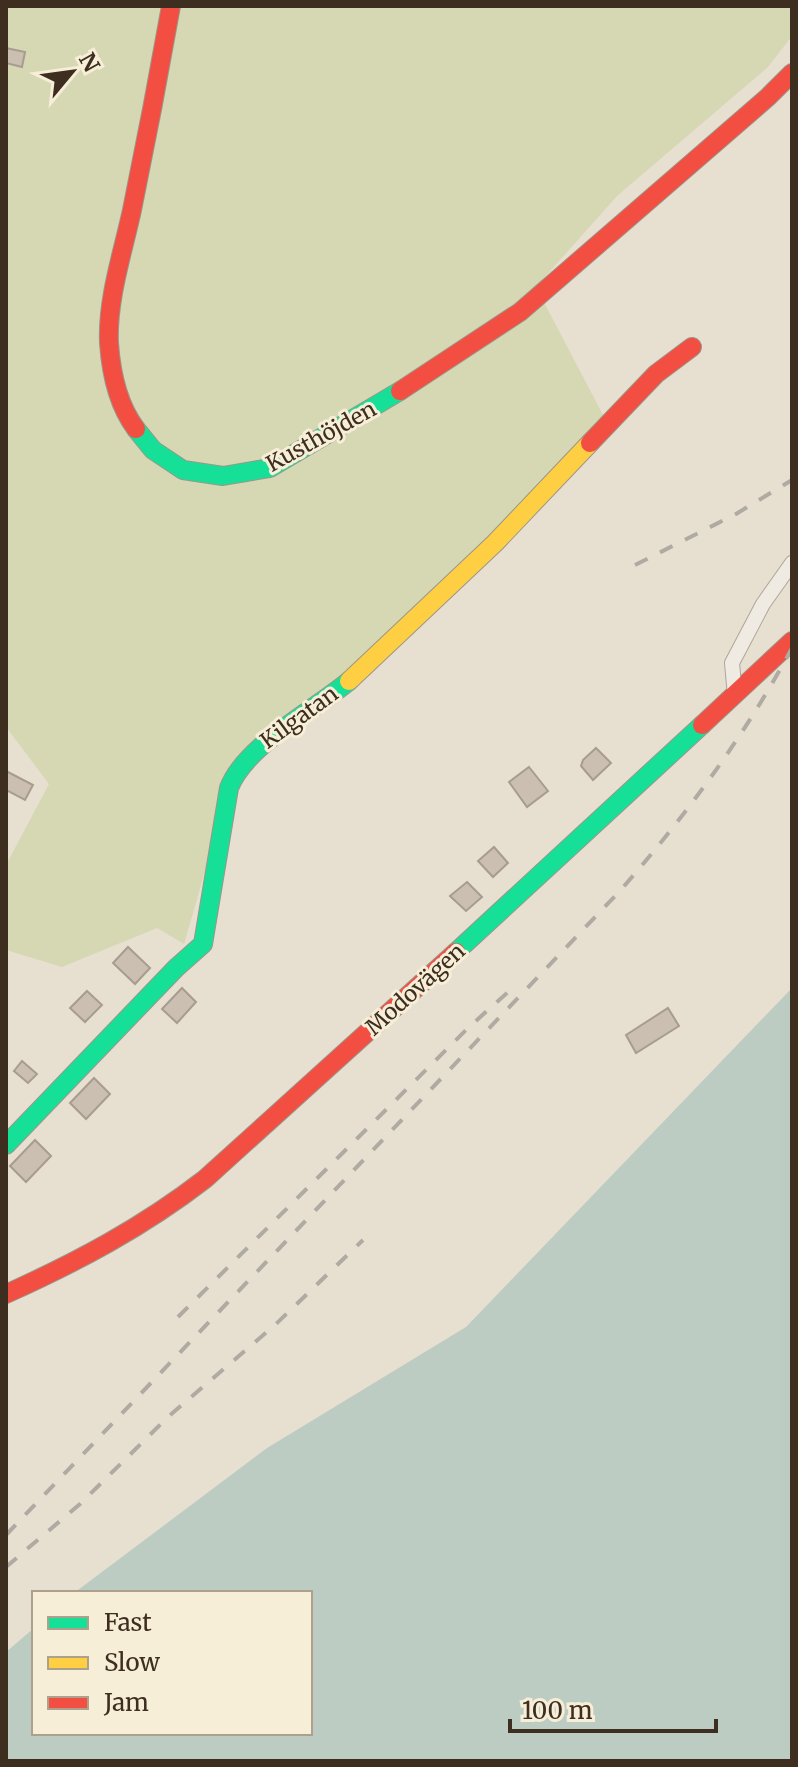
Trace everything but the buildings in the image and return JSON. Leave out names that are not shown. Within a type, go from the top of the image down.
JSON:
[{"type":"street","name":"Kusthöjden","points":[[171,6],[151,121],[114,294],[109,341],[114,377],[125,414],[136,430],[153,450],[183,470],[223,476],[270,468],[414,383],[520,312],[792,73]]},
{"type":"street","name":"Kilgatan","points":[[6,1145],[176,968],[203,944],[229,788],[233,776],[246,758],[363,670],[495,543],[656,374],[692,347]]},
{"type":"street","points":[[735,696],[732,663],[763,604],[792,563]]},
{"type":"street","name":"Modovägen","points":[[6,1294],[103,1249],[164,1212],[205,1179],[792,641]]},
{"type":"green space","points":[[6,6],[792,6],[792,36],[768,67],[617,196],[536,287],[603,415],[532,495],[320,705],[229,788],[184,944],[157,928],[62,967],[6,950],[6,865],[49,784],[6,727]]},
{"type":"shaded area","points":[[792,988],[792,1761],[6,1761],[6,1652],[32,1630],[32,1735],[312,1735],[312,1591],[77,1591],[267,1448],[466,1327]]},
{"type":"railway","points":[[635,565],[736,514],[792,480]]},
{"type":"railway","points":[[6,1535],[618,893],[712,775],[754,713],[792,648]]},
{"type":"railway","points":[[178,1317],[468,1028],[517,984]]},
{"type":"railway","points":[[6,1567],[80,1504],[169,1416],[275,1325],[363,1240]]},
{"type":"traffic: fast","points":[[136,429],[153,450],[183,470],[223,476],[270,468],[400,391]]},
{"type":"traffic: fast","points":[[6,1145],[176,968],[203,944],[229,788],[237,773],[249,758],[282,730],[349,681]]},
{"type":"traffic: fast","points":[[456,952],[702,725]]},
{"type":"traffic: slow","points":[[349,681],[495,543],[590,443]]},
{"type":"traffic: jam","points":[[136,429],[124,410],[116,388],[109,326],[171,6]]},
{"type":"traffic: jam","points":[[400,391],[520,312],[792,73]]},
{"type":"traffic: jam","points":[[590,443],[656,374],[692,347]]},
{"type":"traffic: jam","points":[[702,725],[792,641]]},
{"type":"traffic: jam","points":[[6,1294],[109,1242],[158,1213],[205,1179],[456,952]]}]
